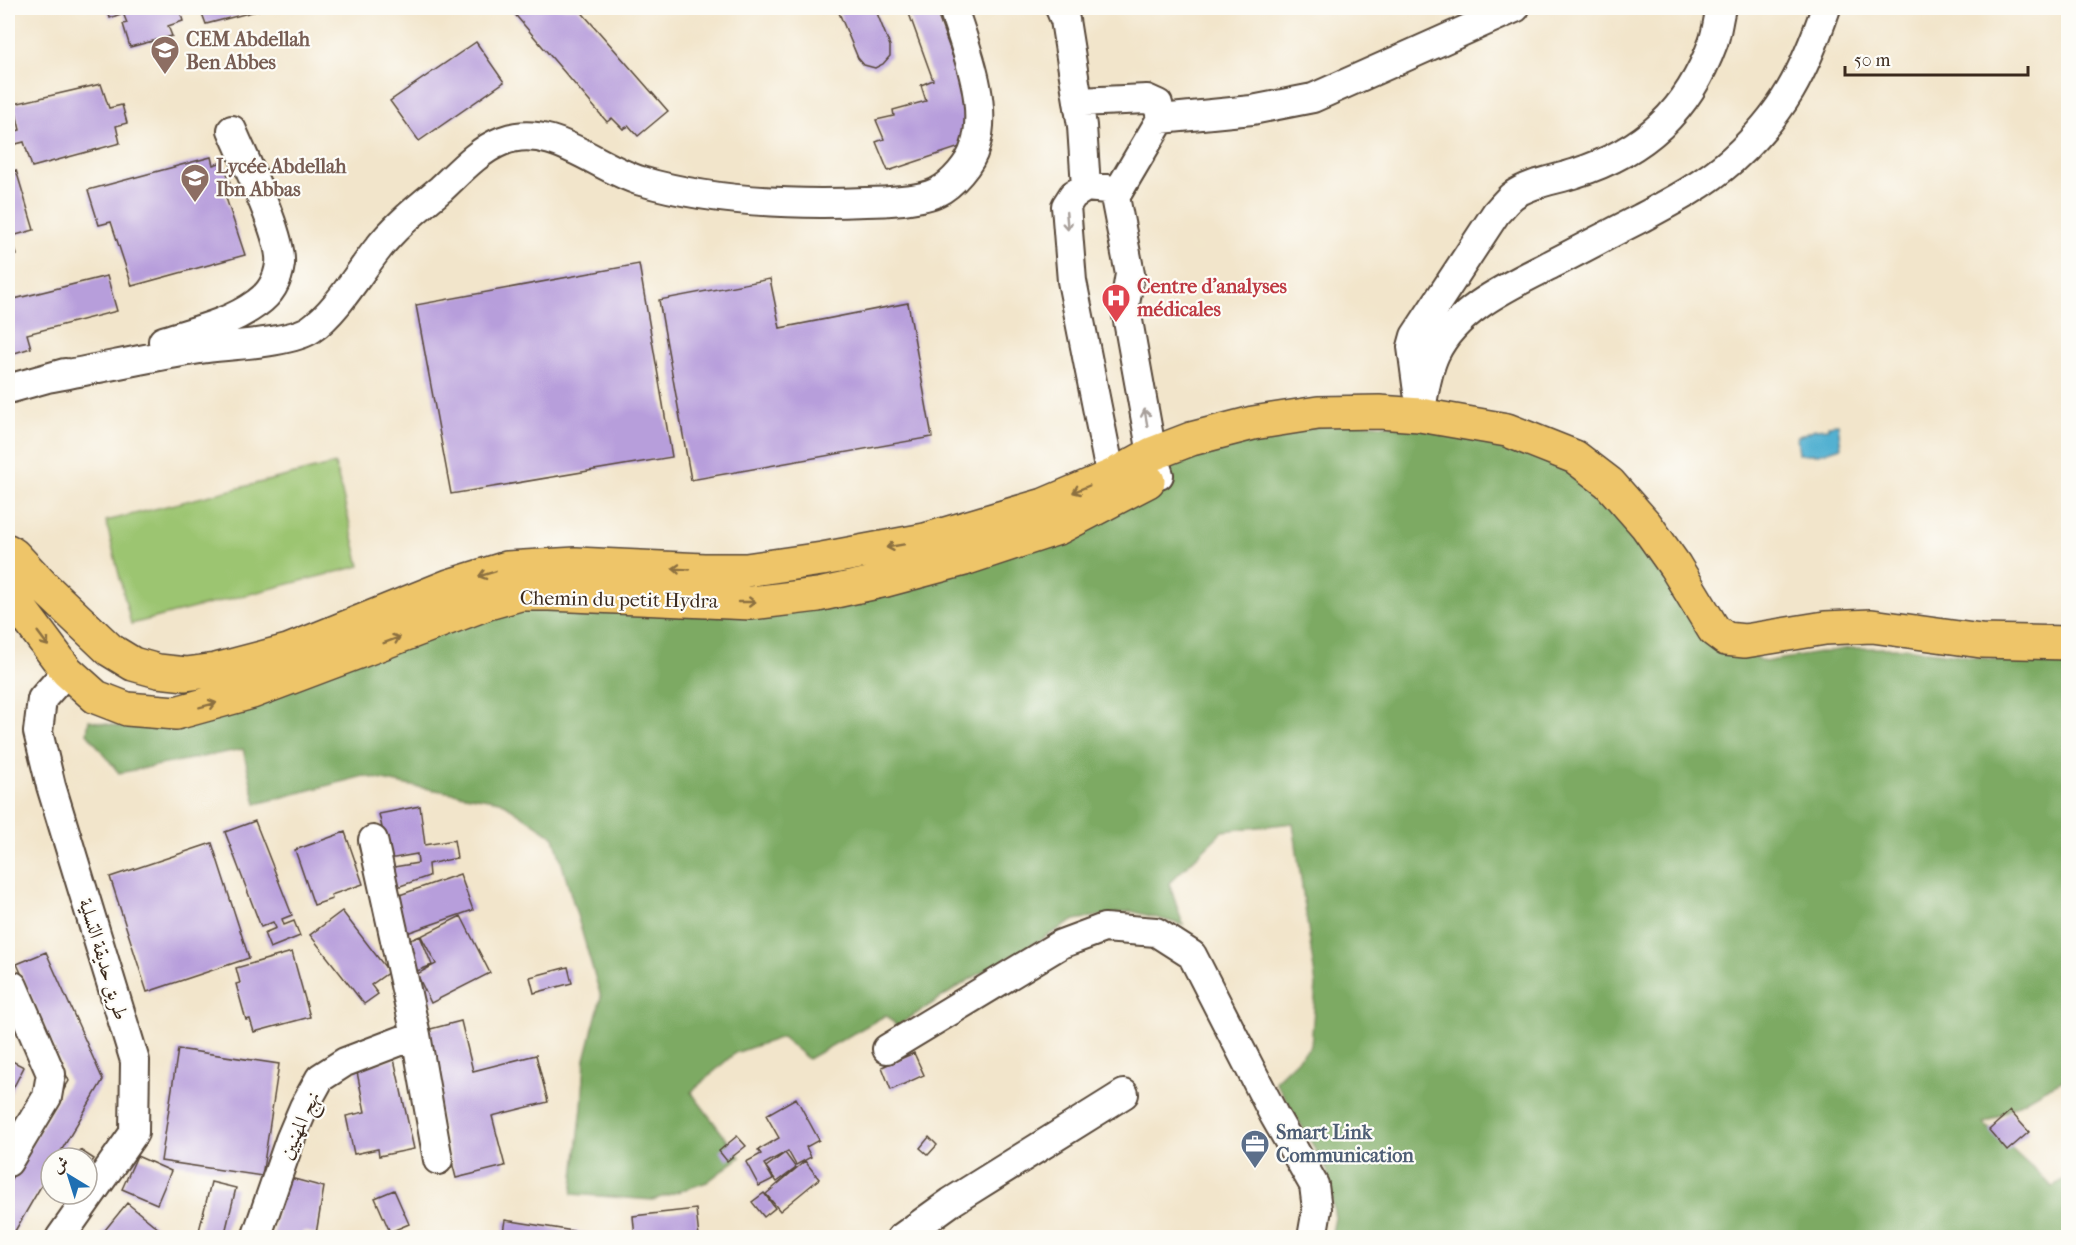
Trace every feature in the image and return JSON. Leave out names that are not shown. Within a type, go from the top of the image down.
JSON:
[{"type":"main road","name":"Chemin du petit Hydra","points":[[8,592],[67,671],[96,698],[127,709],[176,713],[252,692],[488,603],[520,594],[751,603],[818,595],[882,581],[974,556],[1058,528],[1114,488],[1155,465],[1191,439],[1253,423],[1318,413],[1379,412],[1420,415],[1507,430],[1575,458],[1609,483],[1646,525],[1675,566],[1714,630],[1726,639],[1745,641],[1825,628],[1872,626],[1982,641],[2068,643]]},
{"type":"main road","name":"Chemin du petit Hydra","points":[[8,551],[110,650],[134,664],[158,671],[186,674],[216,670],[288,651],[449,586],[507,568],[576,564],[746,570],[784,566],[925,540],[1044,505],[1114,488]]},
{"type":"street","points":[[47,378],[200,349],[293,338],[312,329],[337,304],[378,247],[399,224],[477,156],[500,141],[523,135],[542,136],[638,180],[690,193],[818,204],[896,201],[937,192],[963,170],[975,148],[980,115],[973,70],[953,8]]},
{"type":"street","points":[[1060,8],[1065,20],[1082,126],[1086,187]]},
{"type":"street","points":[[1161,118],[1252,110],[1312,98],[1515,8]]},
{"type":"street","points":[[1420,415],[1412,346],[1415,336],[1496,213],[1511,197],[1527,188],[1618,157],[1670,118],[1694,85],[1713,42],[1720,8]]},
{"type":"street","points":[[1420,415],[1428,372],[1436,352],[1448,334],[1469,313],[1511,285],[1687,194],[1731,161],[1767,125],[1789,96],[1810,53],[1826,8]]},
{"type":"street","points":[[1078,102],[1147,99],[1158,104],[1161,118],[1115,197]]},
{"type":"street","points":[[8,389],[227,321],[258,303],[275,284],[280,263],[277,237],[232,130]]},
{"type":"street","points":[[1114,488],[1072,281],[1065,206],[1073,195],[1086,187],[1107,189],[1115,197],[1130,274],[1125,304],[1155,465]]},
{"type":"street","name":"طريق حديقة التسلية","points":[[60,1238],[134,1133],[135,1061],[51,786],[38,732],[42,699],[67,671]]},
{"type":"street","points":[[373,840],[416,1035],[438,1160]]},
{"type":"street","points":[[887,1049],[1060,944],[1104,928],[1155,932],[1192,955],[1274,1115],[1314,1185],[1317,1209],[1312,1238]]},
{"type":"street","points":[[8,1162],[47,1097],[51,1074],[13,986]]},
{"type":"street","name":"نهج المهنيين","points":[[256,1238],[290,1140],[320,1078],[345,1062],[416,1035]]},
{"type":"street","points":[[901,1238],[951,1202],[1124,1094]]},
{"type":"green space","points":[[1352,422],[1489,435],[1592,482],[1726,639],[1764,662],[1850,648],[1905,648],[1999,660],[2068,643],[2068,1078],[1984,1124],[2053,1187],[2068,1177],[2068,1237],[1331,1237],[1335,1218],[1327,1169],[1275,1081],[1311,1046],[1316,985],[1293,823],[1223,831],[1169,883],[1183,925],[1131,911],[1075,920],[972,978],[897,1026],[886,1015],[808,1059],[782,1037],[735,1053],[691,1092],[740,1157],[707,1182],[653,1200],[572,1194],[585,1059],[601,997],[554,837],[500,801],[364,776],[256,804],[243,749],[119,773],[87,733],[89,720],[125,728],[162,724],[488,607],[751,603],[1120,496],[1194,456],[1260,435]]},
{"type":"green space","points":[[335,464],[360,566],[131,624],[106,521]]},
{"type":"water","points":[[1838,424],[1841,447],[1819,454],[1799,454],[1797,437],[1815,429]]},
{"type":"building","points":[[107,8],[179,8],[183,21],[168,26],[172,36],[130,47],[123,24],[127,23],[123,13],[110,18]]},
{"type":"building","points":[[200,8],[268,8],[206,24]]},
{"type":"building","points":[[515,8],[578,8],[668,111],[638,136],[629,126],[623,129],[612,118],[607,122],[512,11]]},
{"type":"building","points":[[837,8],[875,8],[890,46],[890,56],[883,64],[875,68],[864,65],[858,58]]},
{"type":"building","points":[[907,8],[935,8],[962,82],[968,121],[960,147],[888,171],[876,142],[884,139],[876,120],[894,116],[893,110],[926,101],[921,85],[933,80]]},
{"type":"building","points":[[476,42],[504,82],[419,141],[390,101]]},
{"type":"building","points":[[101,84],[109,108],[122,105],[127,123],[116,126],[120,143],[32,167],[24,142],[8,146],[8,133],[20,130],[14,104]]},
{"type":"building","points":[[211,157],[213,165],[223,162],[230,182],[222,186],[245,255],[132,286],[111,222],[99,225],[88,190]]},
{"type":"building","points":[[16,170],[34,230],[12,236],[17,255],[8,258],[8,173]]},
{"type":"building","points":[[639,264],[672,457],[451,494],[416,305]]},
{"type":"building","points":[[107,276],[117,311],[27,334],[31,348],[8,355],[8,282],[14,299]]},
{"type":"building","points":[[770,279],[780,328],[908,303],[932,437],[691,480],[659,300]]},
{"type":"building","points":[[420,806],[425,845],[454,840],[457,858],[428,864],[429,876],[386,891],[381,869],[418,863],[417,854],[389,859],[379,814]]},
{"type":"building","points":[[255,821],[292,915],[282,919],[284,925],[294,921],[300,936],[270,948],[264,933],[276,928],[273,922],[261,927],[225,832]]},
{"type":"building","points":[[345,832],[363,884],[331,895],[332,899],[314,905],[295,850]]},
{"type":"building","points":[[212,843],[249,958],[147,992],[110,877]]},
{"type":"building","points":[[460,874],[473,910],[404,934],[391,898]]},
{"type":"building","points":[[342,911],[389,972],[371,985],[378,994],[364,1004],[310,935]]},
{"type":"building","points":[[461,916],[490,973],[431,1003],[417,974],[436,964],[421,936]]},
{"type":"building","points":[[420,936],[432,965],[417,971],[406,942]]},
{"type":"building","points":[[46,952],[103,1080],[64,1146],[39,1146],[39,1190],[11,1238],[8,1238],[8,1184],[69,1081],[17,964]]},
{"type":"building","points":[[292,952],[310,1017],[254,1032],[250,1019],[246,1020],[236,984],[240,983],[236,968]]},
{"type":"building","points":[[568,967],[572,983],[534,993],[530,977]]},
{"type":"building","points":[[461,1021],[473,1071],[536,1055],[548,1102],[492,1116],[505,1166],[456,1178],[419,1032]]},
{"type":"building","points":[[178,1049],[279,1064],[262,1176],[161,1161]]},
{"type":"building","points":[[914,1053],[924,1075],[891,1090],[882,1067]]},
{"type":"building","points":[[8,1059],[24,1067],[8,1098]]},
{"type":"building","points":[[394,1059],[414,1149],[379,1156],[378,1149],[354,1154],[346,1116],[365,1112],[356,1067]]},
{"type":"building","points":[[796,1098],[819,1140],[806,1147],[811,1157],[796,1165],[788,1151],[764,1164],[773,1179],[759,1186],[746,1162],[761,1154],[758,1150],[779,1138],[766,1115]]},
{"type":"building","points":[[2010,1111],[2029,1132],[2007,1151],[1989,1130]]},
{"type":"building","points":[[737,1136],[746,1146],[727,1161],[719,1151]]},
{"type":"building","points":[[929,1137],[937,1145],[928,1155],[920,1148]]},
{"type":"building","points":[[785,1153],[796,1168],[777,1182],[766,1167]]},
{"type":"building","points":[[137,1156],[171,1171],[157,1204],[122,1189]]},
{"type":"building","points":[[805,1161],[819,1179],[780,1211],[766,1194]]},
{"type":"building","points":[[283,1176],[324,1187],[316,1234],[303,1231],[300,1238],[273,1238]]},
{"type":"building","points":[[211,1182],[236,1188],[225,1233],[213,1230],[211,1238],[207,1238],[198,1235]]},
{"type":"building","points":[[394,1190],[409,1224],[390,1232],[375,1198]]},
{"type":"building","points":[[764,1193],[775,1208],[764,1217],[752,1202]]},
{"type":"building","points":[[127,1203],[160,1230],[154,1238],[104,1238],[101,1235]]},
{"type":"building","points":[[696,1209],[699,1238],[635,1238],[633,1216]]},
{"type":"building","points":[[505,1220],[604,1236],[604,1238],[502,1238]]},
{"type":"place","name":"CEM Abdellah Ben Abbes","points":[[165,76]]},
{"type":"place","name":"Lycée Abdellah Ibn Abbas","points":[[195,204]]},
{"type":"place","name":"Centre d'analyses médicales","points":[[1116,324]]},
{"type":"place","name":"Smart Link Communication","points":[[1255,1170]]}]
